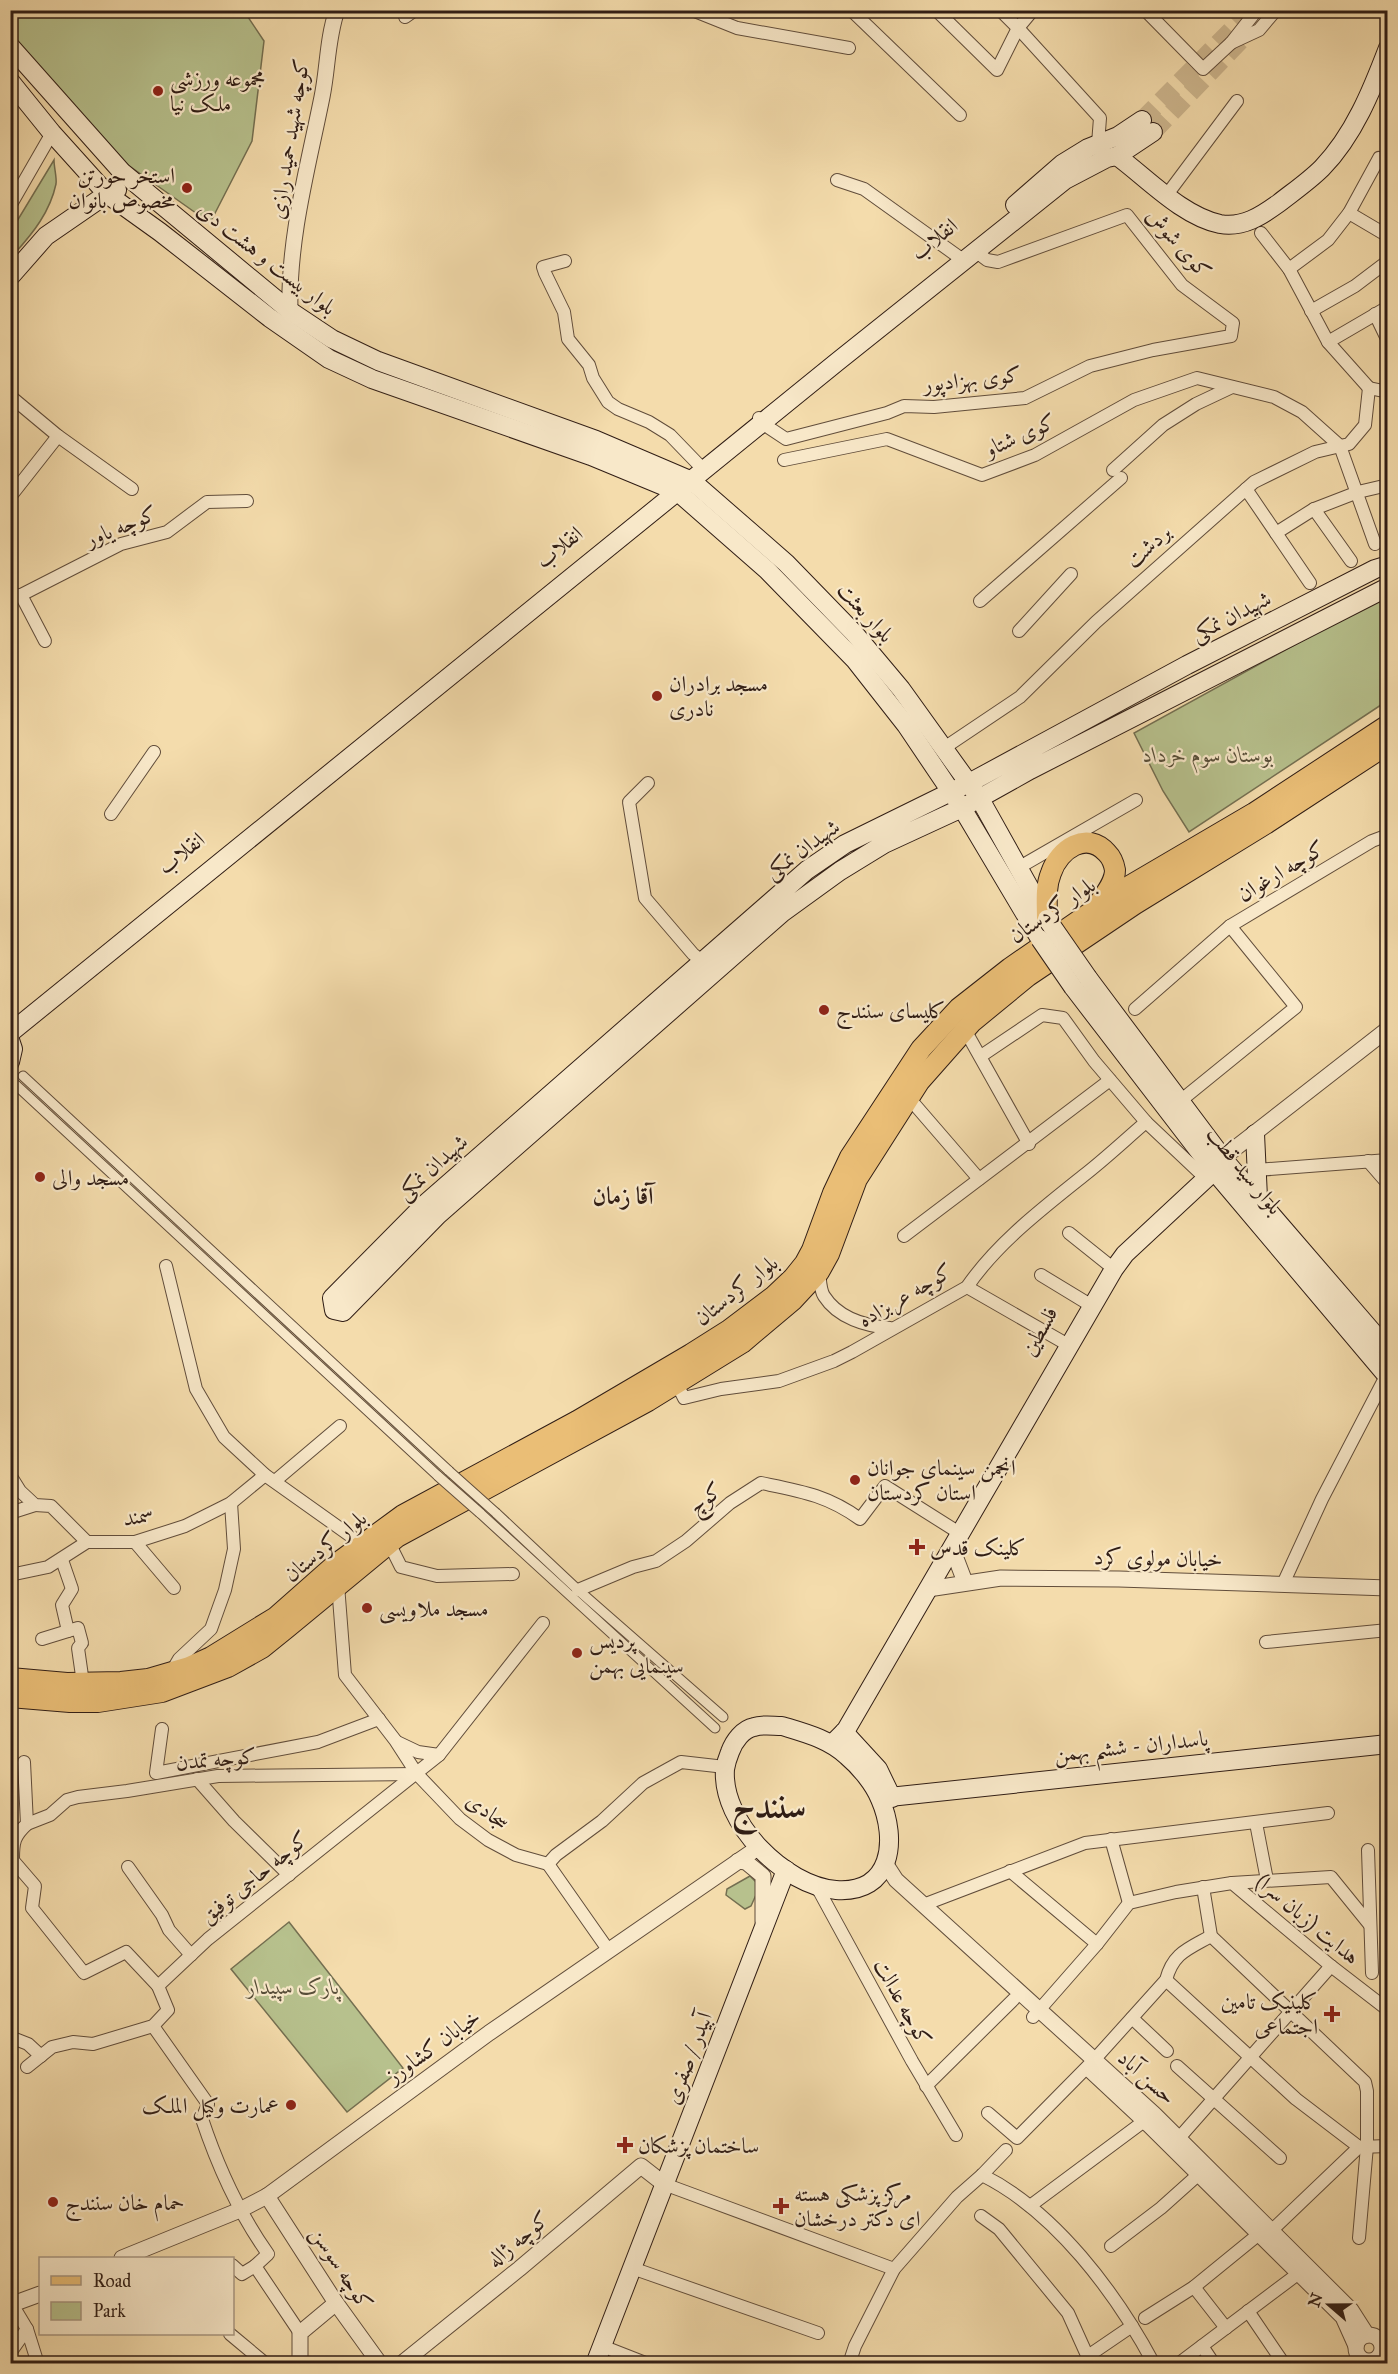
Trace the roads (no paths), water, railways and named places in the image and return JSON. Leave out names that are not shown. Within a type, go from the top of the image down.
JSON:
[{"type":"main road","name":"بلوار بیست و هشت دی","points":[[10,46],[122,172],[290,311],[332,339],[462,402],[591,456],[685,481]]},
{"type":"main road","points":[[1117,156],[1166,195],[1204,218],[1218,224],[1243,223],[1265,213],[1323,167],[1383,78],[1388,48]]},
{"type":"main road","name":"بلوار بیست و هشت دی","points":[[10,81],[52,134],[107,194],[160,232],[270,318],[329,359],[372,379],[462,402]]},
{"type":"main road","name":"انقلاب","points":[[10,1033],[964,255],[1065,180],[1099,162],[1117,156],[1148,126],[1098,144],[1062,164],[964,255]]},
{"type":"main road","points":[[81,165],[81,154],[85,149],[97,146]]},
{"type":"main road","points":[[10,277],[46,236],[107,194],[120,188],[123,180],[122,172]]},
{"type":"main road","points":[[160,232],[173,215]]},
{"type":"main road","name":"انقلاب","points":[[10,1022],[685,481]]},
{"type":"main road","name":"بلوار بعثت","points":[[685,481],[786,562],[854,633],[901,688],[980,799]]},
{"type":"main road","name":"بلوار بعثت","points":[[685,481],[767,570],[855,660],[906,725],[962,808]]},
{"type":"main road","name":"شهیدان نمکی","points":[[337,1305],[432,1209],[708,967],[807,870],[845,844],[969,783],[1375,568],[1388,565]]},
{"type":"main road","name":"شهیدان نمکی","points":[[708,967],[848,866],[884,844],[980,799],[1132,717],[1388,587]]},
{"type":"main road","points":[[1123,700],[1132,717]]},
{"type":"main road","name":"بلوار کردستان","points":[[10,1678],[82,1683],[148,1679],[211,1657],[276,1617],[362,1544],[403,1515],[569,1426],[691,1354],[774,1296],[794,1278],[812,1250],[833,1193],[850,1157],[921,1049],[959,1008],[1010,968],[1126,888],[1254,813],[1388,725]]},
{"type":"main road","name":"بلوار کردستان","points":[[10,1697],[89,1702],[162,1692],[228,1667],[262,1648],[389,1543],[446,1509],[677,1384],[742,1343],[792,1301],[819,1272],[829,1254],[858,1179],[909,1098],[938,1058],[999,999],[1052,941],[1135,904],[1267,823],[1388,744]]},
{"type":"main road","points":[[980,799],[1018,868],[1052,941]]},
{"type":"main road","points":[[962,808],[1080,983]]},
{"type":"main road","points":[[1052,941],[1046,889],[1051,871],[1067,849],[1077,843],[1090,842],[1102,847],[1111,857],[1115,869],[1111,886],[1093,911]]},
{"type":"main road","name":"بلوار سید قطب","points":[[1080,983],[1179,1102],[1216,1163],[1258,1198],[1388,1350]]},
{"type":"main road","name":"بلوار سید قطب","points":[[1080,983],[1216,1163],[1387,1377]]},
{"type":"main road","points":[[10,1040],[13,1049],[10,1062]]},
{"type":"main road","points":[[1255,1134],[1258,1198]]},
{"type":"main road","name":"فلسطین","points":[[838,1738],[928,1589],[1110,1266],[1125,1254],[1216,1163]]},
{"type":"main road","points":[[753,1726],[782,1726],[838,1738],[848,1756],[886,1798],[890,1836],[890,1851],[883,1869],[872,1883],[848,1891],[817,1887],[786,1870],[759,1847],[736,1814],[725,1782],[725,1767],[733,1744],[742,1733],[753,1726]]},
{"type":"main road","name":"پاسداران - ششم بهمن","points":[[886,1798],[1209,1761],[1388,1744]]},
{"type":"main road","name":"آبیدر / صفری","points":[[595,2364],[786,1870]]},
{"type":"street","name":"کوچه شهید حمید رازی","points":[[290,311],[290,280],[309,152],[323,94],[327,49],[337,10]]},
{"type":"street","points":[[692,10],[737,28],[849,48]]},
{"type":"street","points":[[851,10],[960,115]]},
{"type":"street","points":[[936,10],[997,70],[1018,28],[1033,10]]},
{"type":"street","points":[[1000,10],[1100,118],[1098,144]]},
{"type":"street","points":[[1145,10],[1203,69],[1232,43],[1257,10]]},
{"type":"street","points":[[1238,10],[1248,20]]},
{"type":"street","points":[[1232,43],[1259,30],[1276,10]]},
{"type":"street","points":[[1166,195],[1237,101]]},
{"type":"street","points":[[10,206],[52,134]]},
{"type":"street","points":[[1289,269],[1328,240],[1349,213],[1383,159]]},
{"type":"street","points":[[837,180],[864,189],[964,255]]},
{"type":"street","points":[[1349,213],[1388,236]]},
{"type":"street","name":"کوی شوش","points":[[964,255],[999,262],[1127,215],[1182,285],[1233,322],[1231,336]]},
{"type":"street","points":[[1261,233],[1289,269],[1328,342],[1369,388],[1388,392]]},
{"type":"street","points":[[565,261],[543,267],[564,312],[568,339],[589,365],[593,378],[608,402],[670,435],[685,481]]},
{"type":"street","points":[[1311,311],[1355,286],[1388,261]]},
{"type":"street","points":[[1328,342],[1388,307]]},
{"type":"street","points":[[1375,314],[1388,341]]},
{"type":"street","name":"کوی بهزادپور","points":[[760,420],[786,440],[887,413],[904,406],[934,407],[1025,398],[1090,366],[1153,350],[1231,336]]},
{"type":"street","name":"کوی شتاو","points":[[784,460],[887,439],[982,475],[1035,455],[1134,400],[1197,378],[1274,397],[1302,412],[1340,446]]},
{"type":"street","points":[[980,601],[1117,474],[1163,425],[1196,404],[1232,387]]},
{"type":"street","name":"بردشت","points":[[944,748],[1020,697],[1096,622],[1254,482],[1315,452],[1348,444],[1365,425],[1369,388]]},
{"type":"street","points":[[10,396],[58,436],[132,489]]},
{"type":"street","points":[[10,497],[58,436]]},
{"type":"street","points":[[1340,446],[1375,544]]},
{"type":"street","points":[[1276,533],[1314,509],[1358,492],[1388,485]]},
{"type":"street","points":[[1246,489],[1310,583]]},
{"type":"street","name":"کوچه یاور","points":[[16,596],[121,544],[167,532],[207,502],[247,501]]},
{"type":"street","points":[[1314,509],[1352,561]]},
{"type":"street","points":[[1019,631],[1071,574]]},
{"type":"street","points":[[16,596],[45,641]]},
{"type":"street","points":[[111,814],[154,752]]},
{"type":"street","points":[[648,783],[629,802],[645,898],[708,967]]},
{"type":"street","points":[[1018,868],[1136,800]]},
{"type":"street","name":"کوچه ارغوان","points":[[1179,1102],[1296,1007],[1230,926],[1372,841],[1388,835]]},
{"type":"street","points":[[1135,1009],[1230,926]]},
{"type":"street","points":[[981,1056],[1042,1016],[1063,1018],[1110,1080],[1146,1122],[1216,1163]]},
{"type":"street","name":"فلسطین","points":[[1216,1163],[1388,1029]]},
{"type":"street","points":[[965,1030],[1029,1144]]},
{"type":"street","points":[[23,1076],[578,1590],[723,1717]]},
{"type":"street","points":[[904,1236],[1029,1144],[1110,1080]]},
{"type":"street","points":[[16,1085],[438,1476],[715,1728]]},
{"type":"street","points":[[909,1098],[979,1179]]},
{"type":"street","name":"کوچه عربزاده","points":[[677,1384],[684,1398],[721,1389],[779,1381],[834,1361],[967,1287],[978,1271],[1039,1210],[1146,1122]]},
{"type":"street","points":[[1257,1170],[1388,1160]]},
{"type":"street","points":[[1368,1161],[1388,1184]]},
{"type":"street","points":[[1069,1233],[1110,1266]]},
{"type":"street","points":[[166,1266],[196,1389],[224,1437],[270,1478],[362,1544]]},
{"type":"street","points":[[819,1272],[823,1294],[839,1311],[869,1327],[891,1329]]},
{"type":"street","points":[[1041,1275],[1088,1304]]},
{"type":"street","points":[[967,1287],[1066,1343]]},
{"type":"street","points":[[1283,1584],[1322,1499],[1387,1377]]},
{"type":"street","name":"سمند","points":[[87,1542],[135,1542],[185,1526],[231,1503],[270,1478],[340,1426]]},
{"type":"street","points":[[10,1475],[20,1491],[35,1505]]},
{"type":"street","name":"کوچ","points":[[578,1590],[633,1567],[656,1561],[686,1541],[730,1503],[761,1483],[817,1495],[860,1519],[885,1486],[956,1537]]},
{"type":"street","points":[[172,1671],[179,1659],[211,1629],[225,1590],[234,1550],[231,1503]]},
{"type":"street","points":[[10,1513],[35,1505],[51,1506],[87,1542],[48,1568],[10,1575]]},
{"type":"street","points":[[956,1537],[965,1582]]},
{"type":"street","points":[[135,1542],[174,1588]]},
{"type":"street","points":[[389,1543],[401,1567],[437,1576],[513,1574]]},
{"type":"street","points":[[62,1560],[72,1588],[62,1605],[73,1630],[82,1643],[78,1648],[82,1683]]},
{"type":"street","name":"خیابان مولوی کرد","points":[[928,1589],[995,1578],[1386,1585]]},
{"type":"street","name":"سجادی","points":[[338,1585],[345,1676],[395,1740],[417,1774],[460,1820],[488,1840],[516,1855],[548,1864]]},
{"type":"street","name":"کوچه حاجی توفیق","points":[[158,1986],[208,1939],[439,1755],[543,1623]]},
{"type":"street","points":[[42,1639],[73,1630]]},
{"type":"street","points":[[1266,1642],[1388,1630]]},
{"type":"street","name":"کوچه تمدن","points":[[162,1729],[156,1773],[318,1742],[379,1719]]},
{"type":"street","points":[[395,1740],[418,1752],[439,1755]]},
{"type":"street","points":[[24,1762],[27,1824],[13,1840],[12,1858],[35,1886],[32,1908],[84,1973],[126,1952],[158,1986],[168,2010],[153,2026],[93,2044],[73,2042],[52,2047],[27,2067]]},
{"type":"street","points":[[609,1951],[548,1864],[556,1855],[602,1821],[643,1783],[681,1762],[725,1767]]},
{"type":"street","name":"کوچه تمدن","points":[[27,1824],[44,1818],[67,1800],[78,1797],[218,1776],[417,1774]]},
{"type":"street","points":[[197,1779],[234,1821],[289,1875]]},
{"type":"street","points":[[923,1905],[1085,1843],[1328,1814]]},
{"type":"street","points":[[1256,1823],[1267,1880]]},
{"type":"street","points":[[1036,2013],[1097,1944],[1129,1903],[1111,1839]]},
{"type":"street","name":"خیابان کشاورز","points":[[127,2257],[240,2210],[267,2196],[480,2040],[759,1847]]},
{"type":"street","points":[[1368,1850],[1372,1973]]},
{"type":"street","points":[[738,1862],[746,1862],[763,1876],[763,1931]]},
{"type":"street","points":[[128,1866],[162,1915],[169,1930],[191,1955]]},
{"type":"street","name":"حسن آباد","points":[[883,1869],[1149,2117],[1199,2174],[1351,2310],[1371,2349]]},
{"type":"street","name":"حسن آباد","points":[[883,1869],[1014,2000],[1036,2013]]},
{"type":"street","points":[[1010,1871],[1097,1944]]},
{"type":"street","points":[[1232,1883],[1331,1877],[1370,1925]]},
{"type":"street","name":"هدایت (زبان سرا)","points":[[1129,1903],[1232,1883],[1331,1966],[1388,2010]]},
{"type":"street","name":"کوچه عدالت","points":[[817,1887],[926,2086],[956,2135]]},
{"type":"street","points":[[1203,1887],[1211,1936],[1292,2010],[1367,2086],[1359,2238]]},
{"type":"street","points":[[988,2113],[1017,2138],[1091,2063],[1166,1980],[1170,1966],[1179,1954],[1211,1936]]},
{"type":"street","points":[[1179,2138],[1331,1966]]},
{"type":"street","points":[[1166,1980],[1296,2099],[1363,2147],[1388,2146]]},
{"type":"street","points":[[926,2086],[1014,2000]]},
{"type":"street","points":[[1132,2018],[1167,2051]]},
{"type":"street","points":[[153,2026],[208,2104],[202,2119],[209,2141],[248,2227],[268,2254],[242,2274],[234,2267]]},
{"type":"street","points":[[10,2037],[28,2044],[41,2056]]},
{"type":"street","points":[[1177,2066],[1280,2158]]},
{"type":"street","points":[[1030,2206],[1149,2117]]},
{"type":"street","name":"حسن آباد","points":[[1149,2117],[1179,2138],[1299,2273],[1371,2349]]},
{"type":"street","points":[[1145,2318],[1194,2287],[1265,2234],[1363,2147]]},
{"type":"street","points":[[849,2364],[855,2346],[894,2269],[957,2197],[1006,2150]]},
{"type":"street","name":"کوچه ژاله","points":[[401,2364],[519,2270],[641,2166],[664,2184]]},
{"type":"street","points":[[1112,2246],[1161,2208],[1199,2174]]},
{"type":"street","points":[[982,2175],[1004,2186],[1040,2214],[1102,2281],[1154,2364]]},
{"type":"street","points":[[664,2184],[894,2269]]},
{"type":"street","name":"کوچه سوسن","points":[[267,2196],[336,2303],[380,2364]]},
{"type":"street","points":[[981,2216],[999,2229],[1068,2313],[1089,2360],[1132,2326]]},
{"type":"street","points":[[255,2266],[300,2333],[300,2364]]},
{"type":"street","points":[[632,2268],[818,2333]]},
{"type":"street","points":[[1178,2364],[1299,2273]]},
{"type":"street","points":[[1194,2287],[1226,2328]]},
{"type":"street","points":[[38,2364],[27,2329],[11,2302],[39,2294]]},
{"type":"street","points":[[300,2333],[336,2303]]},
{"type":"street","points":[[1248,2311],[1284,2364]]},
{"type":"street","points":[[10,2353],[27,2329]]},
{"type":"street","points":[[231,2335],[266,2364]]},
{"type":"street","points":[[602,2346],[648,2364]]},
{"type":"street","points":[[1202,2346],[1214,2364]]},
{"type":"tunnel","points":[[1142,120],[1251,10]]},
{"type":"tunnel","points":[[1153,132],[1243,38]]},
{"type":"place","name":"مجموعه ورزشی ملک نیا","points":[[158,91]]},
{"type":"place","name":"استخر حورتن مخصوص بانوان","points":[[187,188]]},
{"type":"place","name":"مسجد برادران نادری","points":[[657,696]]},
{"type":"place","name":"کلیسای سنندج","points":[[824,1010]]},
{"type":"place","name":"مسجد والی","points":[[40,1177]]},
{"type":"place","name":"انجمن سینمای جوانان استان کردستان","points":[[855,1480]]},
{"type":"place","name":"کلینک قدس","points":[[917,1547]]},
{"type":"place","name":"مسجد ملاویسی","points":[[367,1608]]},
{"type":"place","name":"پردیس سینمایی بهمن","points":[[577,1653]]},
{"type":"place","name":"کلینیک تامین اجتماعی","points":[[1332,2014]]},
{"type":"place","name":"عمارت وکیل الملک","points":[[291,2105]]},
{"type":"place","name":"ساختمان پزشکان","points":[[625,2145]]},
{"type":"place","name":"حمام خان سنندج","points":[[53,2202]]},
{"type":"place","name":"مرکز پزشکی هسته ای دکتر درخشان","points":[[781,2206]]},
{"type":"district","name":"آقا زمان","points":[[623,1196]]},
{"type":"district","name":"سنندج","points":[[769,1805]]},
{"type":"park label","name":"بوستان سوم خرداد","points":[[1208,754]]},
{"type":"park label","name":"پارک سپیدار","points":[[293,1986]]}]
